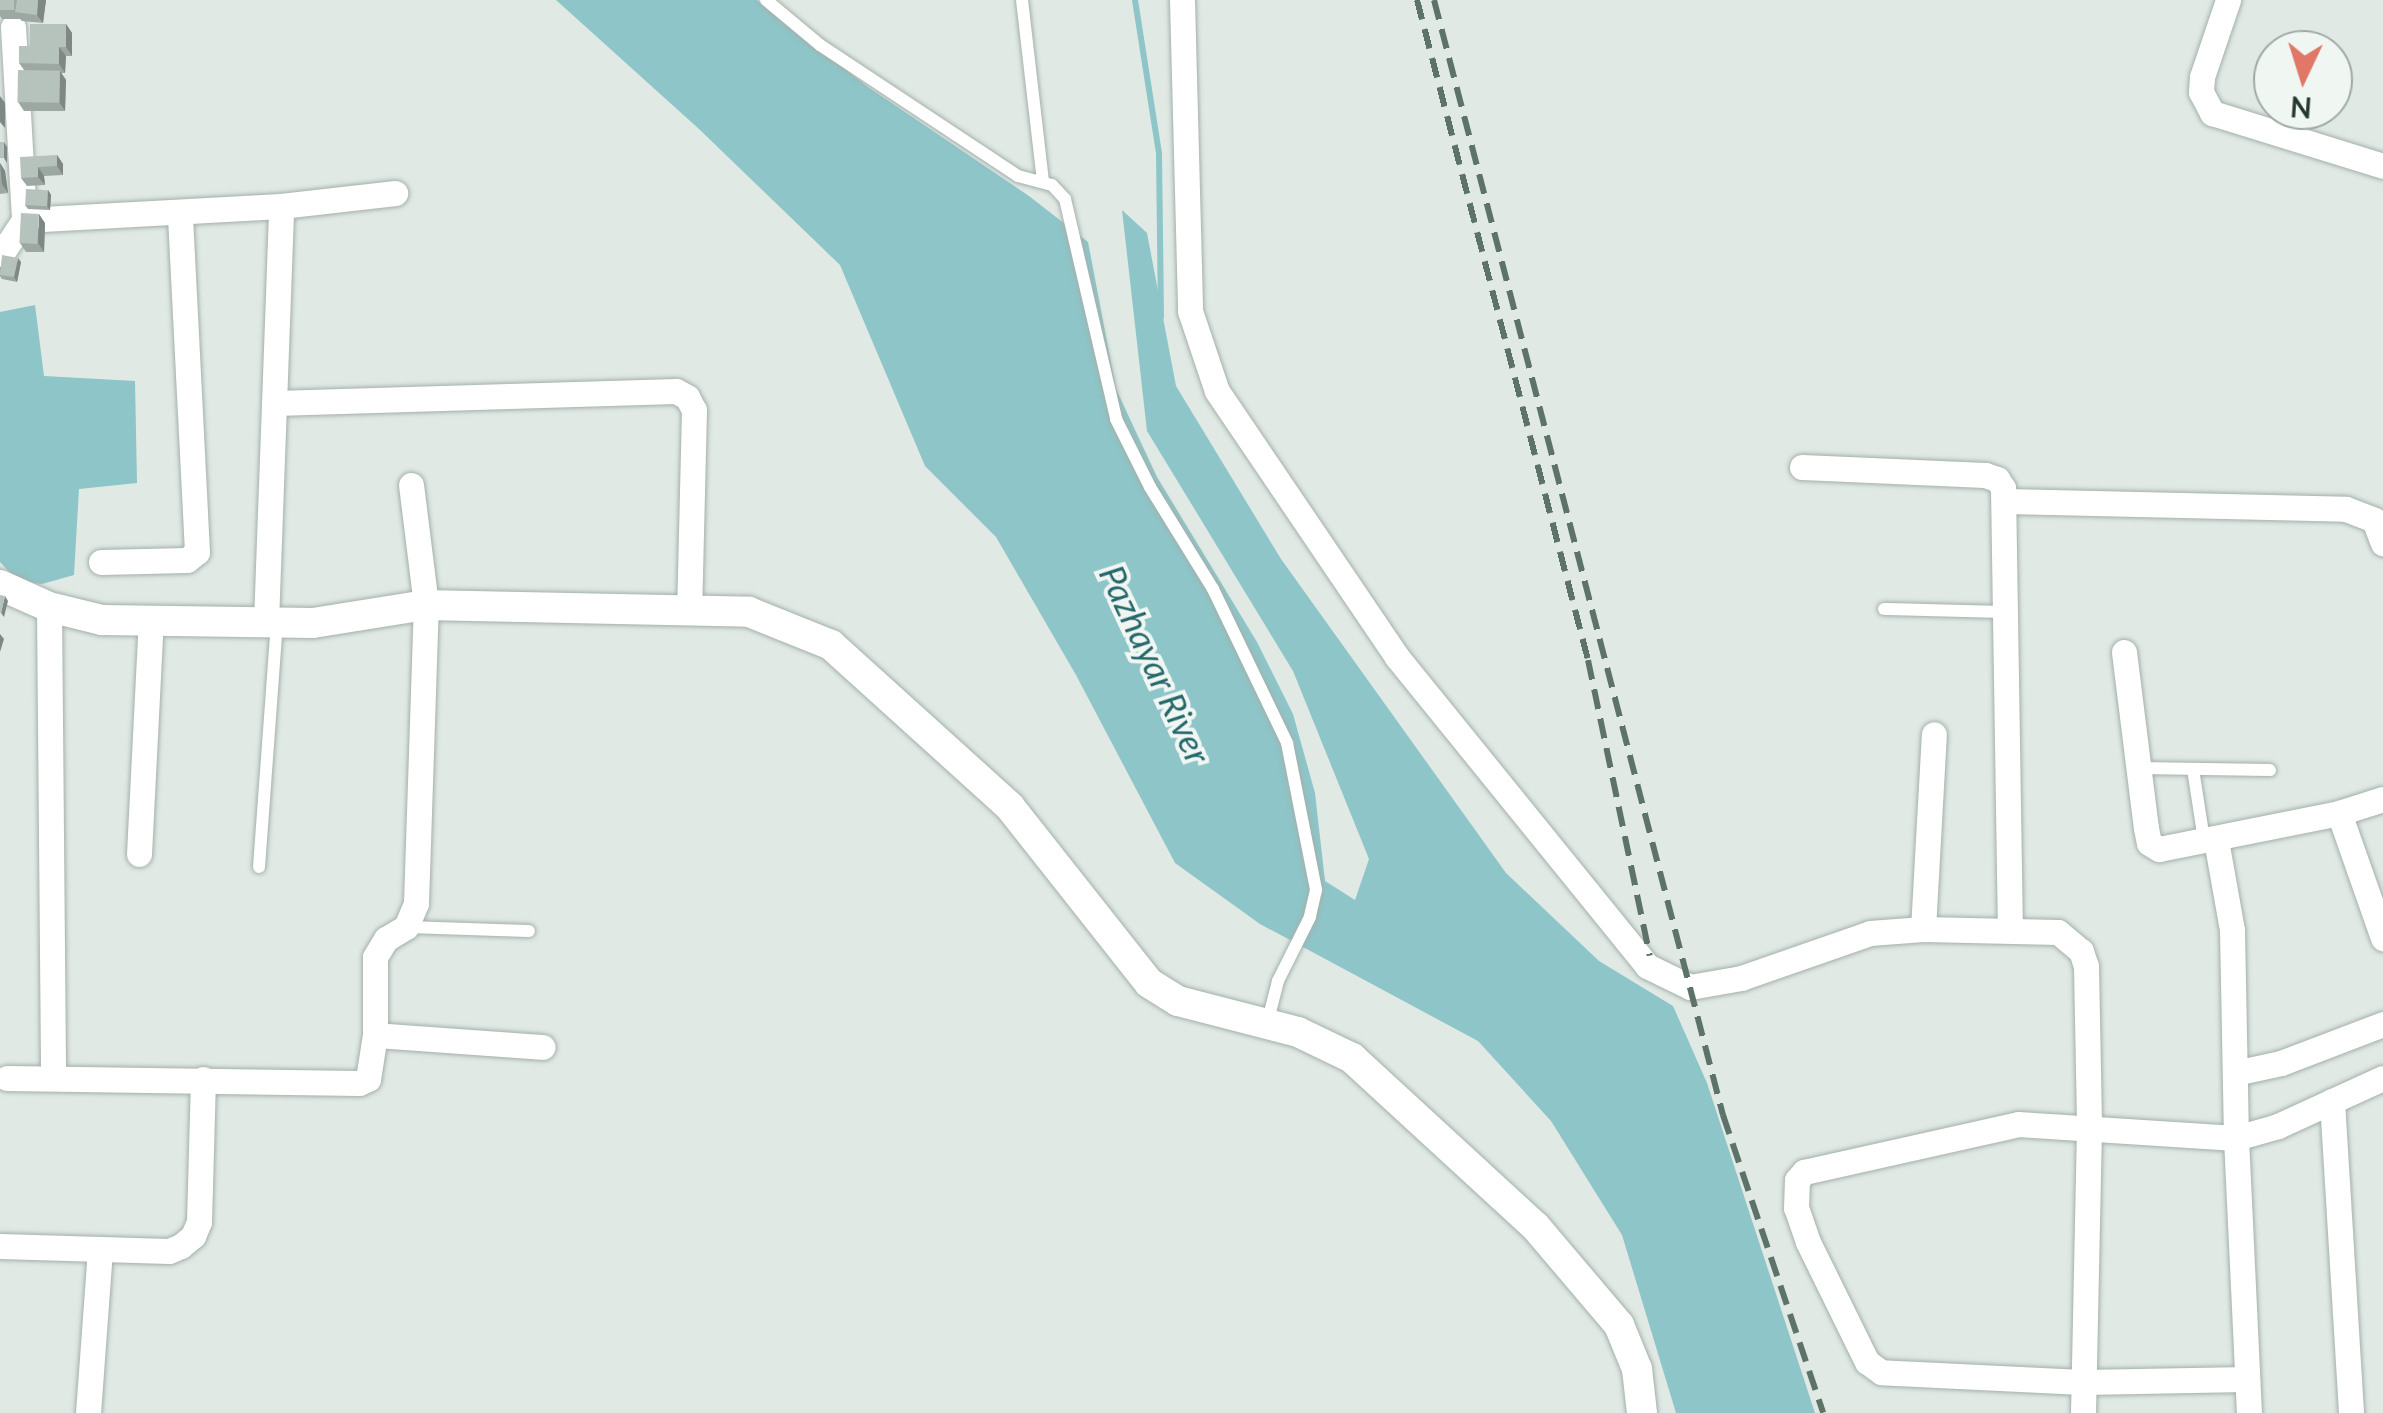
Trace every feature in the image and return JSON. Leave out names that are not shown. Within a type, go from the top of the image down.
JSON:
[{"type":"street","points":[[1182,0],[1190,311],[1217,391],[1397,657],[1604,919],[1646,966],[1690,987],[1741,978],[1870,933],[1924,928],[2058,932],[2081,951],[2086,966],[2089,1127],[2082,1413]]},
{"type":"street","points":[[2228,0],[2202,77],[2201,92],[2212,112],[2383,166]]},
{"type":"street","points":[[0,256],[24,220],[6,26],[43,30]]},
{"type":"street","points":[[24,220],[280,206],[395,193]]},
{"type":"street","points":[[272,622],[280,206]]},
{"type":"street","points":[[102,562],[187,560],[197,552],[180,213]]},
{"type":"street","points":[[275,403],[676,391],[687,397],[694,410],[689,610]]},
{"type":"street","points":[[1802,467],[1985,475],[1997,479],[2006,501],[2010,930]]},
{"type":"street","points":[[7,1078],[359,1083],[368,1079],[373,1069],[375,1035],[375,957],[386,939],[406,927],[416,904],[426,606],[412,485]]},
{"type":"street","points":[[2006,501],[2346,509],[2374,520],[2383,543]]},
{"type":"street","points":[[0,585],[49,608],[102,620],[313,623],[426,606],[749,612],[831,645],[1010,808],[1149,983],[1178,1002],[1298,1032],[1352,1058],[1534,1226],[1618,1325],[1638,1369],[1642,1413]]},
{"type":"street","points":[[49,608],[52,1078]]},
{"type":"street","points":[[139,854],[151,621]]},
{"type":"street","points":[[2124,652],[2149,843],[2170,850],[2339,813],[2383,799]]},
{"type":"street","points":[[1924,928],[1934,734]]},
{"type":"street","points":[[2339,813],[2383,938]]},
{"type":"street","points":[[2210,842],[2232,930],[2236,1138],[2249,1413]]},
{"type":"street","points":[[2235,1073],[2281,1063],[2383,1024]]},
{"type":"street","points":[[375,1035],[543,1046]]},
{"type":"street","points":[[2246,1379],[2082,1382],[1902,1375],[1873,1368],[1808,1242],[1794,1189],[1804,1172],[2018,1124],[2236,1138],[2278,1126],[2383,1078]]},
{"type":"street","points":[[0,1246],[168,1250],[193,1236],[199,1222],[202,1079]]},
{"type":"street","points":[[2332,1101],[2350,1413]]},
{"type":"street","points":[[88,1413],[100,1249]]},
{"type":"lane","points":[[766,0],[820,45],[1018,176],[1043,181],[1060,191],[1071,215],[1116,419],[1150,486],[1212,589],[1288,743],[1316,890],[1310,917],[1278,982],[1268,1024]]},
{"type":"lane","points":[[1022,0],[1043,181]]},
{"type":"lane","points":[[1884,609],[2007,612]]},
{"type":"lane","points":[[260,867],[272,622]]},
{"type":"lane","points":[[2138,768],[2270,770]]},
{"type":"lane","points":[[2193,769],[2210,842]]},
{"type":"lane","points":[[406,927],[528,931]]},
{"type":"water","name":"Pazhayar River","points":[[556,0],[757,0],[868,87],[1029,196],[1088,242],[1116,389],[1157,477],[1257,642],[1293,714],[1315,793],[1325,881],[1355,900],[1369,859],[1293,671],[1147,431],[1122,210],[1147,233],[1176,386],[1281,559],[1506,873],[1599,961],[1673,1006],[1707,1083],[1815,1413],[1676,1413],[1622,1235],[1551,1121],[1478,1041],[1260,924],[1175,863],[1076,675],[996,537],[925,466],[840,265],[699,129]]},
{"type":"water","points":[[35,305],[44,376],[135,381],[137,483],[79,489],[74,575],[42,584],[18,581],[0,562],[0,312]]},
{"type":"building","points":[[0,0],[14,0],[14,10],[0,10]]},
{"type":"building","points":[[17,0],[38,0],[37,15],[15,12]]},
{"type":"building","points":[[30,24],[66,24],[66,47],[59,47],[59,64],[19,63],[19,46],[30,46]]},
{"type":"building","points":[[18,70],[60,71],[59,103],[17,102]]},
{"type":"building","points":[[0,142],[4,142],[4,158],[0,158]]},
{"type":"building","points":[[57,155],[57,166],[38,167],[38,177],[21,178],[20,157]]},
{"type":"building","points":[[26,189],[48,190],[47,206],[25,205]]},
{"type":"building","points":[[21,213],[39,214],[37,244],[19,243]]},
{"type":"building","points":[[2,255],[18,258],[14,277],[0,275]]},
{"type":"waterway","points":[[1135,0],[1159,154],[1161,317]]},
{"type":"railway","points":[[1417,0],[1588,660],[1650,956]]},
{"type":"railway","points":[[1434,0],[1723,1115],[1823,1413]]}]
